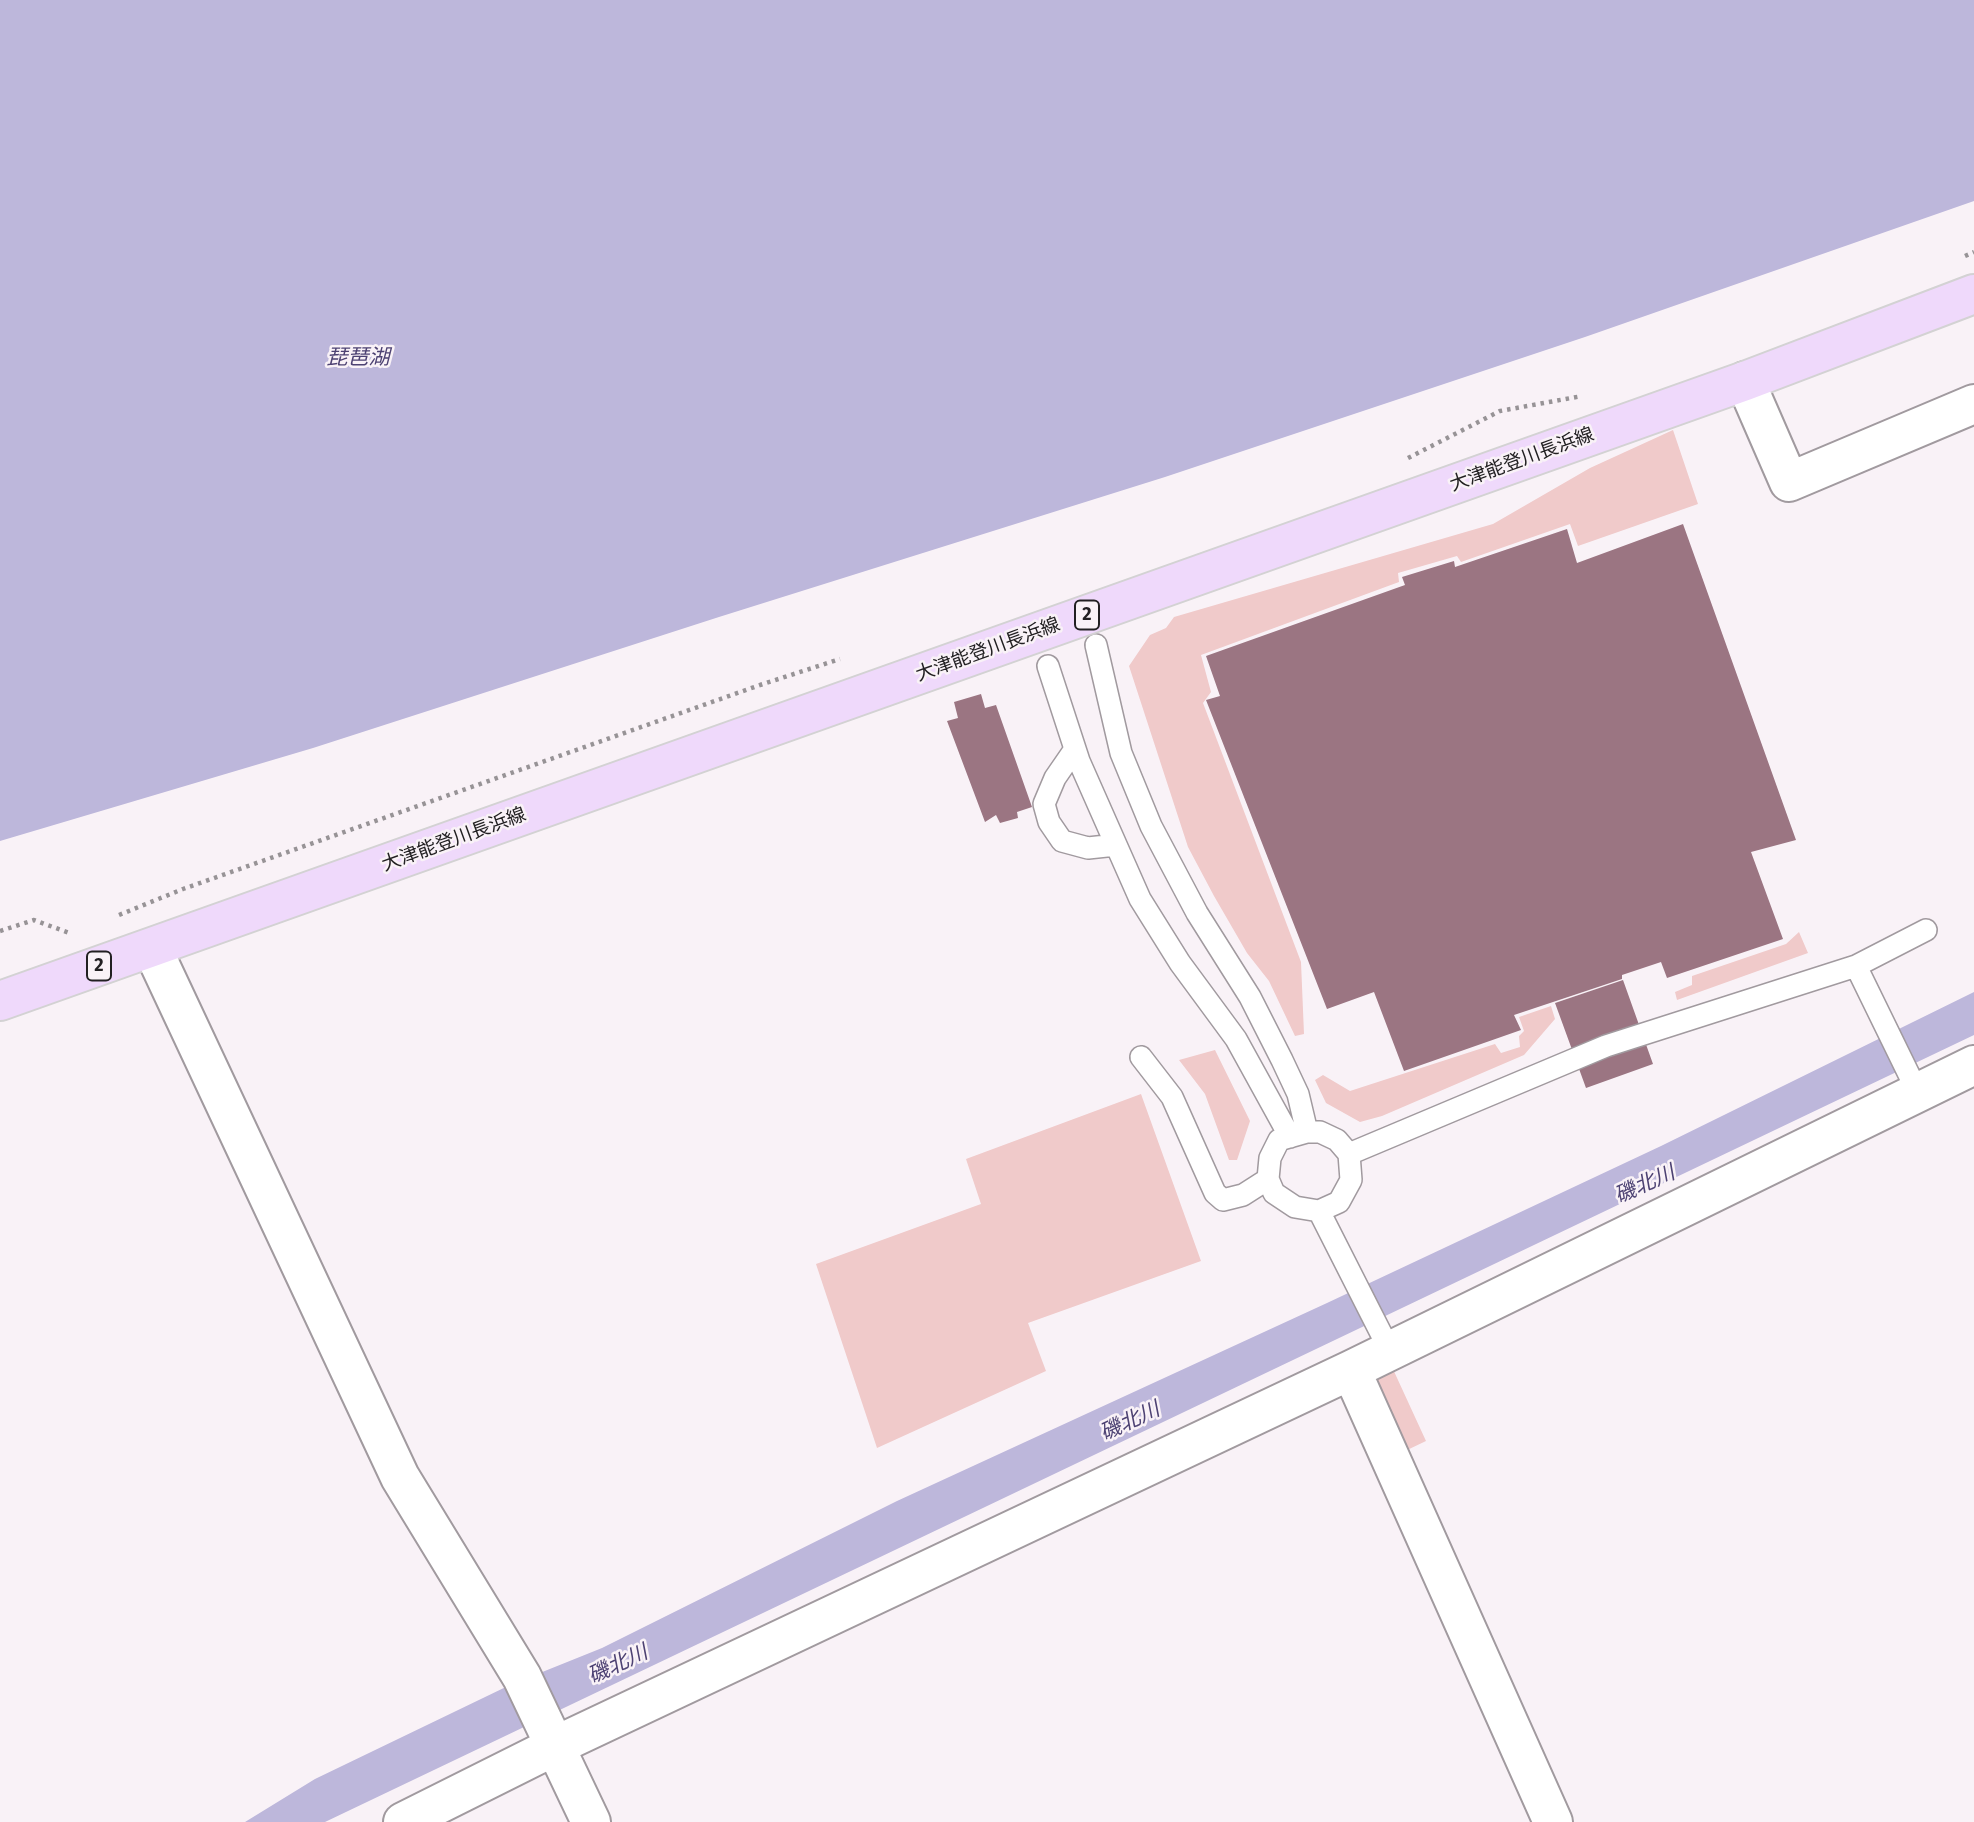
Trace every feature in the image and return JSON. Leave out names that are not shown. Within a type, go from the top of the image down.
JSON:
[{"type":"main road","name":"大津能登川長浜線","points":[[0,1000],[1745,381],[1974,294]]},
{"type":"street","points":[[1745,381],[1789,482],[1974,404]]},
{"type":"street","points":[[152,948],[400,1477],[522,1677],[591,1822]]},
{"type":"street","points":[[403,1822],[550,1735],[1351,1370],[1385,1341],[1914,1085],[1974,1065]]},
{"type":"street","points":[[1351,1370],[1553,1822]]},
{"type":"lane","points":[[1096,645],[1121,754],[1151,826],[1197,913],[1250,997],[1298,1094],[1299,1134]]},
{"type":"lane","points":[[1048,666],[1075,749],[1140,899],[1180,963],[1236,1039],[1299,1134]]},
{"type":"lane","points":[[1075,749],[1055,778],[1044,804],[1049,822],[1062,841],[1088,848],[1116,845]]},
{"type":"lane","points":[[1349,1154],[1606,1046],[1856,966],[1926,930]]},
{"type":"lane","points":[[1856,966],[1914,1085]]},
{"type":"lane","points":[[1141,1057],[1172,1097],[1215,1193],[1223,1200],[1243,1195],[1268,1179]]},
{"type":"lane","points":[[1320,1132],[1337,1140],[1349,1154],[1351,1180],[1339,1202],[1319,1211],[1295,1207],[1274,1193],[1268,1179],[1270,1158],[1279,1140],[1299,1134],[1320,1132]]},
{"type":"lane","points":[[1319,1211],[1385,1341]]},
{"type":"path","points":[[110,919],[183,889]]},
{"type":"path","points":[[0,931],[34,920],[73,934]]},
{"type":"shaded area","points":[[1673,430],[1698,504],[1578,546],[1570,524],[1461,562],[1457,556],[1398,573],[1399,582],[1201,655],[1211,692],[1203,703],[1301,962],[1304,1034],[1295,1036],[1269,981],[1247,953],[1188,847],[1129,666],[1150,635],[1166,628],[1174,617],[1493,524],[1590,468]]},
{"type":"shaded area","points":[[1799,932],[1808,953],[1677,1000],[1675,992],[1692,985],[1692,976],[1786,944]]},
{"type":"shaded area","points":[[1551,1006],[1555,1019],[1524,1055],[1382,1116],[1360,1122],[1326,1103],[1315,1080],[1323,1075],[1350,1091],[1495,1044],[1501,1053],[1520,1047],[1519,1036],[1524,1031],[1519,1017]]},
{"type":"shaded area","points":[[1215,1050],[1250,1121],[1237,1160],[1229,1160],[1205,1094],[1179,1060]]},
{"type":"shaded area","points":[[1141,1094],[1201,1261],[1028,1323],[1046,1371],[877,1448],[816,1264],[981,1204],[966,1159]]},
{"type":"shaded area","points":[[1392,1367],[1426,1441],[1403,1452],[1369,1378]]},
{"type":"water","name":"琵琶湖","points":[[0,0],[1974,0],[1974,201],[1585,337],[1165,477],[313,748],[0,841]]},
{"type":"water","name":"磯北川","points":[[1974,992],[1974,1035],[325,1822],[245,1822],[315,1779],[510,1685],[602,1648],[897,1501],[1661,1146]]},
{"type":"building","points":[[1683,524],[1796,840],[1751,852],[1783,939],[1667,978],[1661,962],[1622,975],[1622,979],[1514,1015],[1521,1030],[1404,1071],[1374,992],[1327,1009],[1206,700],[1220,696],[1206,656],[1405,585],[1402,577],[1454,561],[1455,567],[1567,529],[1577,563]]},
{"type":"building","points":[[981,694],[985,708],[996,705],[1032,807],[1017,812],[1018,818],[1000,823],[996,815],[985,822],[947,721],[958,718],[954,702]]},
{"type":"building","points":[[1623,980],[1653,1064],[1586,1088],[1555,1003]]}]
